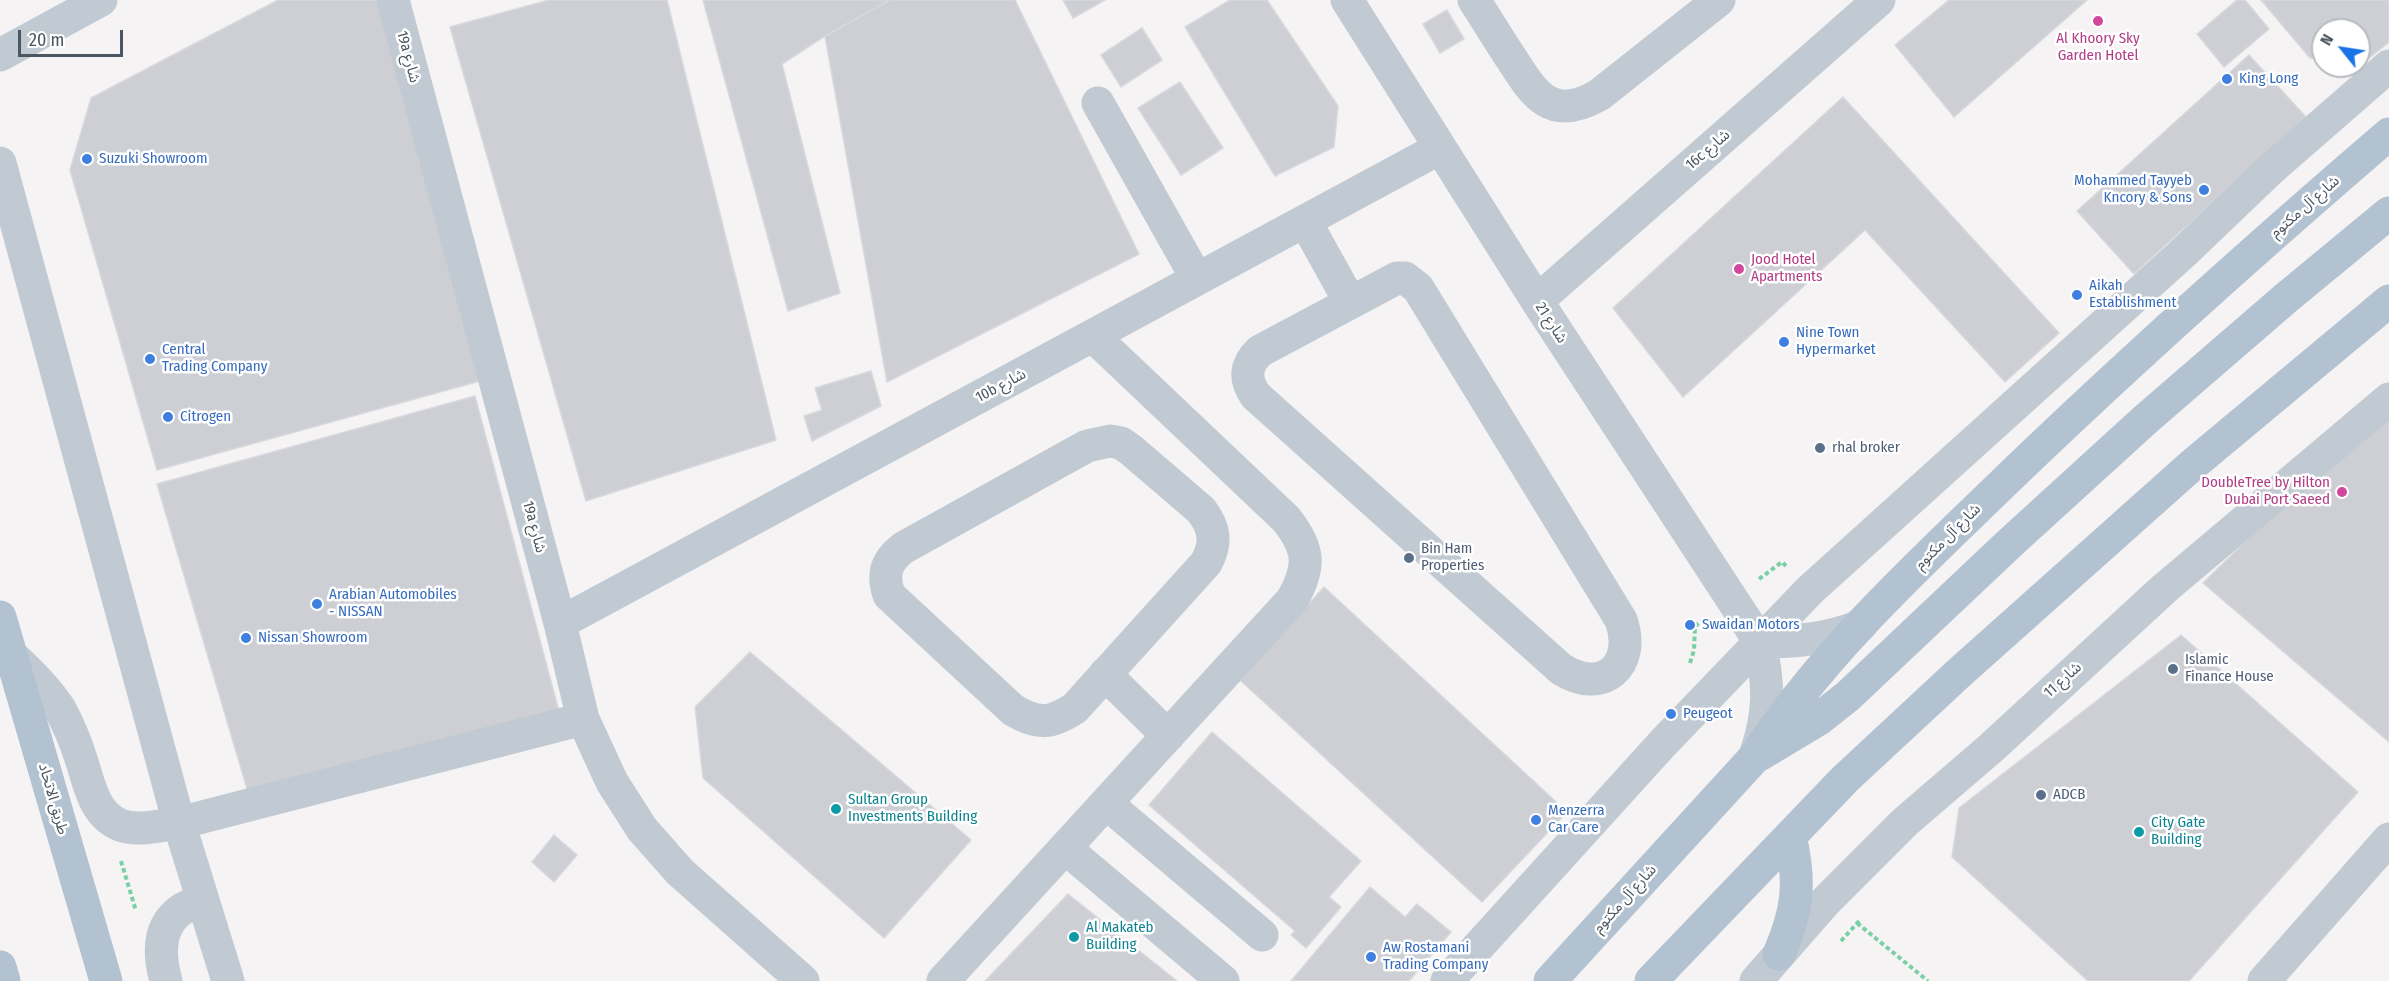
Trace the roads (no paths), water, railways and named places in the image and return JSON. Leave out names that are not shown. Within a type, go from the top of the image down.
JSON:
[{"type":"main road","name":"شارع آل مكتوم","points":[[1550,981],[1754,758],[1777,722],[1803,688],[1860,626],[1961,524],[2064,424],[2389,134]]},
{"type":"main road","points":[[1754,758],[1819,719],[1848,696],[2146,419],[2389,213]]},
{"type":"main road","points":[[1651,981],[1845,779],[2074,568],[2209,450],[2389,301]]},
{"type":"main road","name":"طريق الاتحاد","points":[[0,617],[106,981]]},
{"type":"main road","points":[[1779,954],[1791,926],[1797,896],[1797,865],[1790,836]]},
{"type":"main road","points":[[0,967],[4,981]]},
{"type":"street","points":[[0,54],[101,0]]},
{"type":"street","name":"19a شارع","points":[[393,0],[560,623],[583,718],[612,782],[642,830],[680,872],[803,981]]},
{"type":"street","name":"شارع 21","points":[[1347,0],[1537,301],[1760,642],[1766,669],[1768,699],[1764,729],[1754,758]]},
{"type":"street","points":[[1474,0],[1530,89],[1545,101],[1563,107],[1582,105],[1599,95],[1719,0]]},
{"type":"street","name":"16c شارع","points":[[1537,301],[1879,0]]},
{"type":"street","points":[[1447,981],[1663,743],[1810,590],[2182,254],[2272,168],[2389,66]]},
{"type":"street","points":[[1098,103],[1197,279]]},
{"type":"street","name":"10b شارع","points":[[560,623],[1440,148]]},
{"type":"street","points":[[0,163],[179,823],[228,981]]},
{"type":"street","points":[[1305,221],[1350,302]]},
{"type":"street","points":[[1397,278],[1405,278],[1418,288],[1621,620],[1626,635],[1626,651],[1618,666],[1606,676],[1591,680],[1575,678],[1561,669],[1256,396],[1248,385],[1247,372],[1251,360],[1260,351],[1350,302],[1397,278]]},
{"type":"street","points":[[943,981],[1292,600],[1304,580],[1306,558],[1300,537],[1286,519],[1093,336]]},
{"type":"street","name":"شارع 11","points":[[1756,981],[1864,861],[1905,822],[1991,748],[2165,588],[2389,399]]},
{"type":"street","points":[[1110,441],[1121,444],[1201,510],[1210,522],[1213,550],[1206,563],[1105,674],[1075,708],[1060,718],[1044,722],[1027,719],[1013,710],[889,595],[884,581],[886,568],[892,556],[1087,446],[1110,441]]},
{"type":"street","points":[[1760,642],[1810,641],[1837,635],[1860,626]]},
{"type":"street","points":[[10,655],[29,671],[60,710],[72,732],[94,800],[109,819],[132,828],[179,823],[583,718]]},
{"type":"street","points":[[1105,674],[1168,736]]},
{"type":"street","points":[[1106,803],[1262,935]]},
{"type":"street","points":[[2264,981],[2389,839]]},
{"type":"street","points":[[1057,856],[1190,981]]},
{"type":"street","points":[[1057,856],[1223,981]]},
{"type":"street","points":[[166,981],[160,953],[163,937],[170,922],[181,910],[203,900]]},
{"type":"place","name":"Al Khoory Sky Garden Hotel","points":[[2098,21]]},
{"type":"place","name":"King Long","points":[[2227,79]]},
{"type":"place","name":"Suzuki Showroom","points":[[87,159]]},
{"type":"place","name":"Mohammed Tayyeb Kncory & Sons","points":[[2204,190]]},
{"type":"place","name":"Jood Hotel Apartments","points":[[1739,269]]},
{"type":"place","name":"Aikah Establishment","points":[[2077,295]]},
{"type":"place","name":"Nine Town Hypermarket","points":[[1784,342]]},
{"type":"place","name":"Central Trading Company","points":[[150,359]]},
{"type":"place","name":"Citrogen","points":[[168,417]]},
{"type":"place","name":"rhal broker","points":[[1820,448]]},
{"type":"place","name":"DoubleTree by Hilton Dubai Port Saeed","points":[[2342,492]]},
{"type":"place","name":"Bin Ham Properties","points":[[1409,558]]},
{"type":"place","name":"Arabian Automobiles - NISSAN","points":[[317,604]]},
{"type":"place","name":"Swaidan Motors","points":[[1690,625]]},
{"type":"place","name":"Nissan Showroom","points":[[246,638]]},
{"type":"place","name":"Islamic Finance House","points":[[2173,669]]},
{"type":"place","name":"Peugeot","points":[[1671,714]]},
{"type":"place","name":"ADCB","points":[[2041,795]]},
{"type":"place","name":"Sultan Group Investments Building","points":[[836,809]]},
{"type":"place","name":"Menzerra Car Care","points":[[1536,820]]},
{"type":"place","name":"City Gate Building","points":[[2139,832]]},
{"type":"place","name":"Al Makateb Building","points":[[1074,937]]},
{"type":"place","name":"Aw Rostamani Trading Company","points":[[1371,957]]}]
